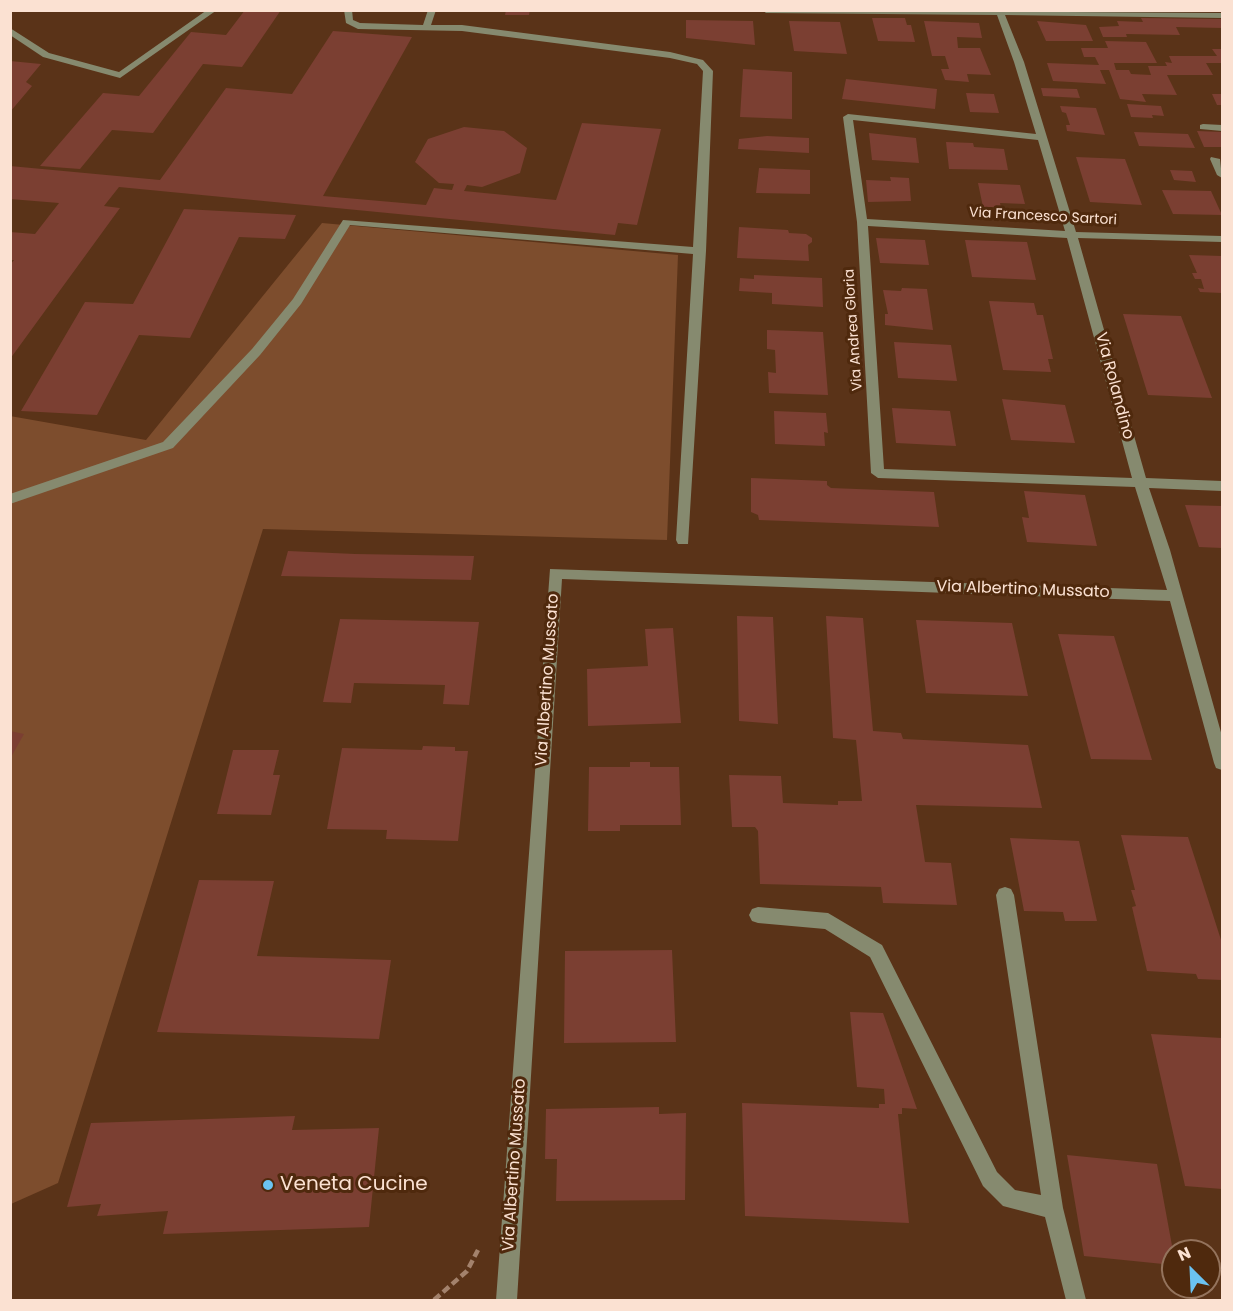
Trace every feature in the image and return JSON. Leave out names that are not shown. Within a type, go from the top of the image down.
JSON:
[{"type":"street","points":[[10,31],[46,55],[120,75],[213,10]]},
{"type":"street","points":[[348,10],[349,21],[358,26],[462,28],[670,55],[700,62],[708,71],[683,540]]},
{"type":"street","points":[[426,28],[432,10]]},
{"type":"street","points":[[766,10],[1222,15]]},
{"type":"street","name":"Via Rolandino","points":[[1000,13],[1072,235],[1140,482],[1176,596],[1222,764]]},
{"type":"street","name":"Via Andrea Gloria","points":[[1041,136],[848,117],[862,222],[878,473],[1140,482]]},
{"type":"street","points":[[1203,127],[1222,128]]},
{"type":"street","points":[[1215,159],[1222,175]]},
{"type":"street","points":[[10,499],[168,445],[277,326],[297,301],[347,222],[700,251]]},
{"type":"street","name":"Via Francesco Sartori","points":[[862,222],[1072,235],[1222,239]]},
{"type":"street","points":[[1140,482],[1222,486]]},
{"type":"street","name":"Via Albertino Mussato","points":[[506,1300],[555,573],[1176,596]]},
{"type":"street","points":[[1005,895],[1053,1208],[1076,1300]]},
{"type":"street","points":[[758,915],[828,921],[876,951],[990,1179],[1010,1199],[1053,1208]]},
{"type":"path","points":[[434,1300],[467,1271],[483,1240]]},
{"type":"shaded area","points":[[322,223],[678,255],[667,540],[263,529],[58,1183],[11,1204],[10,416],[146,440]]},
{"type":"building","points":[[245,10],[281,10],[242,67],[203,64],[153,133],[112,130],[80,169],[40,166],[103,93],[139,96],[191,32],[226,35]]},
{"type":"building","points":[[506,10],[530,10],[529,15],[505,15]]},
{"type":"building","points":[[872,18],[905,18],[907,25],[911,25],[915,42],[878,41]]},
{"type":"building","points":[[1141,18],[1222,19],[1222,28],[1176,27],[1180,35],[1126,34],[1127,37],[1103,37],[1099,27],[1119,26],[1117,21],[1143,22]]},
{"type":"building","points":[[686,20],[753,21],[755,45],[686,38]]},
{"type":"building","points":[[789,21],[840,22],[847,54],[794,51]]},
{"type":"building","points":[[924,21],[979,23],[982,38],[957,37],[958,48],[980,48],[991,75],[967,74],[969,82],[945,80],[941,69],[949,69],[945,56],[932,56]]},
{"type":"building","points":[[1037,21],[1086,25],[1093,41],[1046,41]]},
{"type":"building","points":[[333,31],[412,37],[323,196],[426,205],[434,188],[452,190],[454,184],[439,183],[415,162],[428,139],[464,127],[504,131],[527,148],[520,173],[482,187],[467,185],[464,191],[556,200],[582,123],[661,129],[637,225],[618,223],[615,235],[119,187],[104,206],[120,208],[10,359],[10,265],[14,260],[10,260],[10,232],[35,234],[59,203],[10,199],[10,166],[160,180],[226,88],[292,94]]},
{"type":"building","points":[[1105,41],[1146,42],[1157,63],[1114,63],[1116,70],[1129,70],[1131,74],[1151,75],[1148,66],[1167,66],[1165,62],[1172,63],[1169,56],[1217,56],[1212,49],[1222,49],[1222,63],[1206,63],[1213,75],[1167,75],[1177,95],[1142,94],[1146,102],[1120,99],[1109,70],[1100,70],[1106,84],[1053,81],[1047,63],[1099,65],[1095,57],[1084,57],[1081,48],[1108,48]]},
{"type":"building","points":[[10,61],[41,64],[26,82],[32,86],[10,112]]},
{"type":"building","points":[[743,69],[792,72],[792,119],[740,117]]},
{"type":"building","points":[[846,79],[937,89],[935,109],[842,99]]},
{"type":"building","points":[[1041,88],[1077,89],[1080,98],[1043,96]]},
{"type":"building","points":[[966,93],[994,94],[999,113],[970,112]]},
{"type":"building","points":[[1212,94],[1222,94],[1222,105],[1217,105]]},
{"type":"building","points":[[1127,104],[1161,106],[1164,116],[1131,117]]},
{"type":"building","points":[[1060,106],[1096,108],[1105,135],[1067,131],[1066,125],[1070,125],[1066,113],[1062,112]]},
{"type":"building","points":[[1197,131],[1222,132],[1222,147],[1204,147]]},
{"type":"building","points":[[1134,132],[1188,134],[1195,148],[1139,146]]},
{"type":"building","points":[[869,133],[916,138],[919,163],[872,160]]},
{"type":"building","points":[[767,136],[809,138],[809,153],[738,149],[739,139]]},
{"type":"building","points":[[946,142],[973,143],[974,147],[1004,149],[1008,170],[949,169]]},
{"type":"building","points":[[1076,157],[1125,159],[1142,205],[1090,202]]},
{"type":"building","points":[[759,168],[810,170],[810,194],[756,193]]},
{"type":"building","points":[[1170,170],[1192,171],[1196,182],[1174,180]]},
{"type":"building","points":[[890,177],[909,178],[911,201],[868,202],[866,180],[891,181]]},
{"type":"building","points":[[978,183],[1020,185],[1025,204],[1000,203],[1001,207],[983,207]]},
{"type":"building","points":[[1162,190],[1211,191],[1222,215],[1173,214]]},
{"type":"building","points":[[184,209],[296,215],[285,239],[239,237],[190,338],[139,335],[97,415],[21,411],[85,302],[133,304]]},
{"type":"building","points":[[739,227],[788,230],[789,233],[806,234],[812,238],[812,242],[808,245],[809,261],[737,258]]},
{"type":"building","points":[[876,238],[925,240],[929,265],[880,263]]},
{"type":"building","points":[[965,240],[1027,242],[1036,280],[972,277]]},
{"type":"building","points":[[1189,255],[1222,256],[1222,293],[1200,292],[1198,288],[1204,289],[1201,279],[1195,279],[1192,273],[1197,273]]},
{"type":"building","points":[[754,275],[822,278],[823,307],[772,304],[772,293],[739,291],[740,278],[754,279]]},
{"type":"building","points":[[902,288],[927,289],[933,330],[885,325],[885,314],[888,314],[883,290],[901,291]]},
{"type":"building","points":[[989,301],[1034,303],[1037,315],[1043,315],[1053,359],[1048,359],[1051,372],[1003,370]]},
{"type":"building","points":[[1123,314],[1181,316],[1212,398],[1148,395]]},
{"type":"building","points":[[767,330],[823,332],[828,395],[769,393],[768,372],[776,373],[775,350],[767,349]]},
{"type":"building","points":[[894,342],[951,345],[957,381],[898,378]]},
{"type":"building","points":[[1002,399],[1065,405],[1075,443],[1011,440]]},
{"type":"building","points":[[892,408],[950,411],[956,446],[896,443]]},
{"type":"building","points":[[774,411],[826,413],[828,433],[824,432],[825,446],[775,444]]},
{"type":"building","points":[[751,478],[827,481],[827,485],[831,488],[934,492],[939,527],[759,520],[758,515],[751,512]]},
{"type":"building","points":[[1024,491],[1085,495],[1097,546],[1027,542],[1022,517],[1029,518]]},
{"type":"building","points":[[1185,505],[1222,506],[1222,548],[1199,547]]},
{"type":"building","points":[[288,551],[474,556],[471,580],[281,576]]},
{"type":"building","points":[[737,616],[773,617],[778,724],[739,721]]},
{"type":"building","points":[[826,616],[863,618],[873,731],[901,733],[903,739],[1028,745],[1042,808],[916,805],[925,862],[951,863],[957,905],[883,903],[881,887],[760,884],[758,831],[755,827],[732,827],[729,775],[781,776],[783,803],[838,805],[838,801],[862,801],[856,740],[833,738]]},
{"type":"building","points":[[340,619],[479,622],[469,705],[443,704],[445,685],[354,683],[351,703],[323,702]]},
{"type":"building","points":[[916,620],[1012,623],[1028,696],[926,693]]},
{"type":"building","points":[[673,628],[681,723],[588,726],[587,669],[648,666],[645,629]]},
{"type":"building","points":[[1058,634],[1114,636],[1152,760],[1091,759]]},
{"type":"building","points":[[10,731],[24,734],[10,759]]},
{"type":"building","points":[[423,746],[455,747],[455,751],[468,751],[458,841],[386,839],[387,830],[327,829],[342,748],[422,750]]},
{"type":"building","points":[[233,750],[279,750],[273,775],[280,775],[271,815],[217,814]]},
{"type":"building","points":[[630,762],[650,762],[650,767],[679,767],[681,825],[620,825],[620,831],[588,831],[589,767],[630,767]]},
{"type":"building","points":[[1121,835],[1188,837],[1222,943],[1222,980],[1198,979],[1196,974],[1147,971],[1132,907],[1136,906],[1131,890],[1135,890]]},
{"type":"building","points":[[1010,838],[1079,841],[1097,921],[1065,921],[1063,912],[1024,911]]},
{"type":"building","points":[[199,880],[274,881],[257,956],[391,960],[379,1039],[157,1032]]},
{"type":"building","points":[[672,950],[676,1042],[564,1043],[565,951]]},
{"type":"building","points":[[850,1012],[883,1013],[917,1109],[902,1108],[902,1114],[898,1114],[909,1223],[745,1216],[742,1103],[879,1108],[879,1104],[885,1104],[884,1089],[857,1087]]},
{"type":"building","points":[[1151,1034],[1222,1038],[1222,1189],[1185,1186]]},
{"type":"building","points":[[659,1107],[659,1114],[686,1113],[685,1200],[556,1201],[557,1159],[545,1159],[546,1109]]},
{"type":"building","points":[[295,1116],[292,1130],[379,1128],[369,1227],[163,1234],[168,1211],[97,1216],[101,1204],[67,1207],[91,1123]]},
{"type":"building","points":[[1067,1155],[1157,1164],[1171,1239],[1161,1239],[1161,1264],[1084,1256]]},
{"type":"place","name":"Veneta Cucine","points":[[268,1185]]}]
